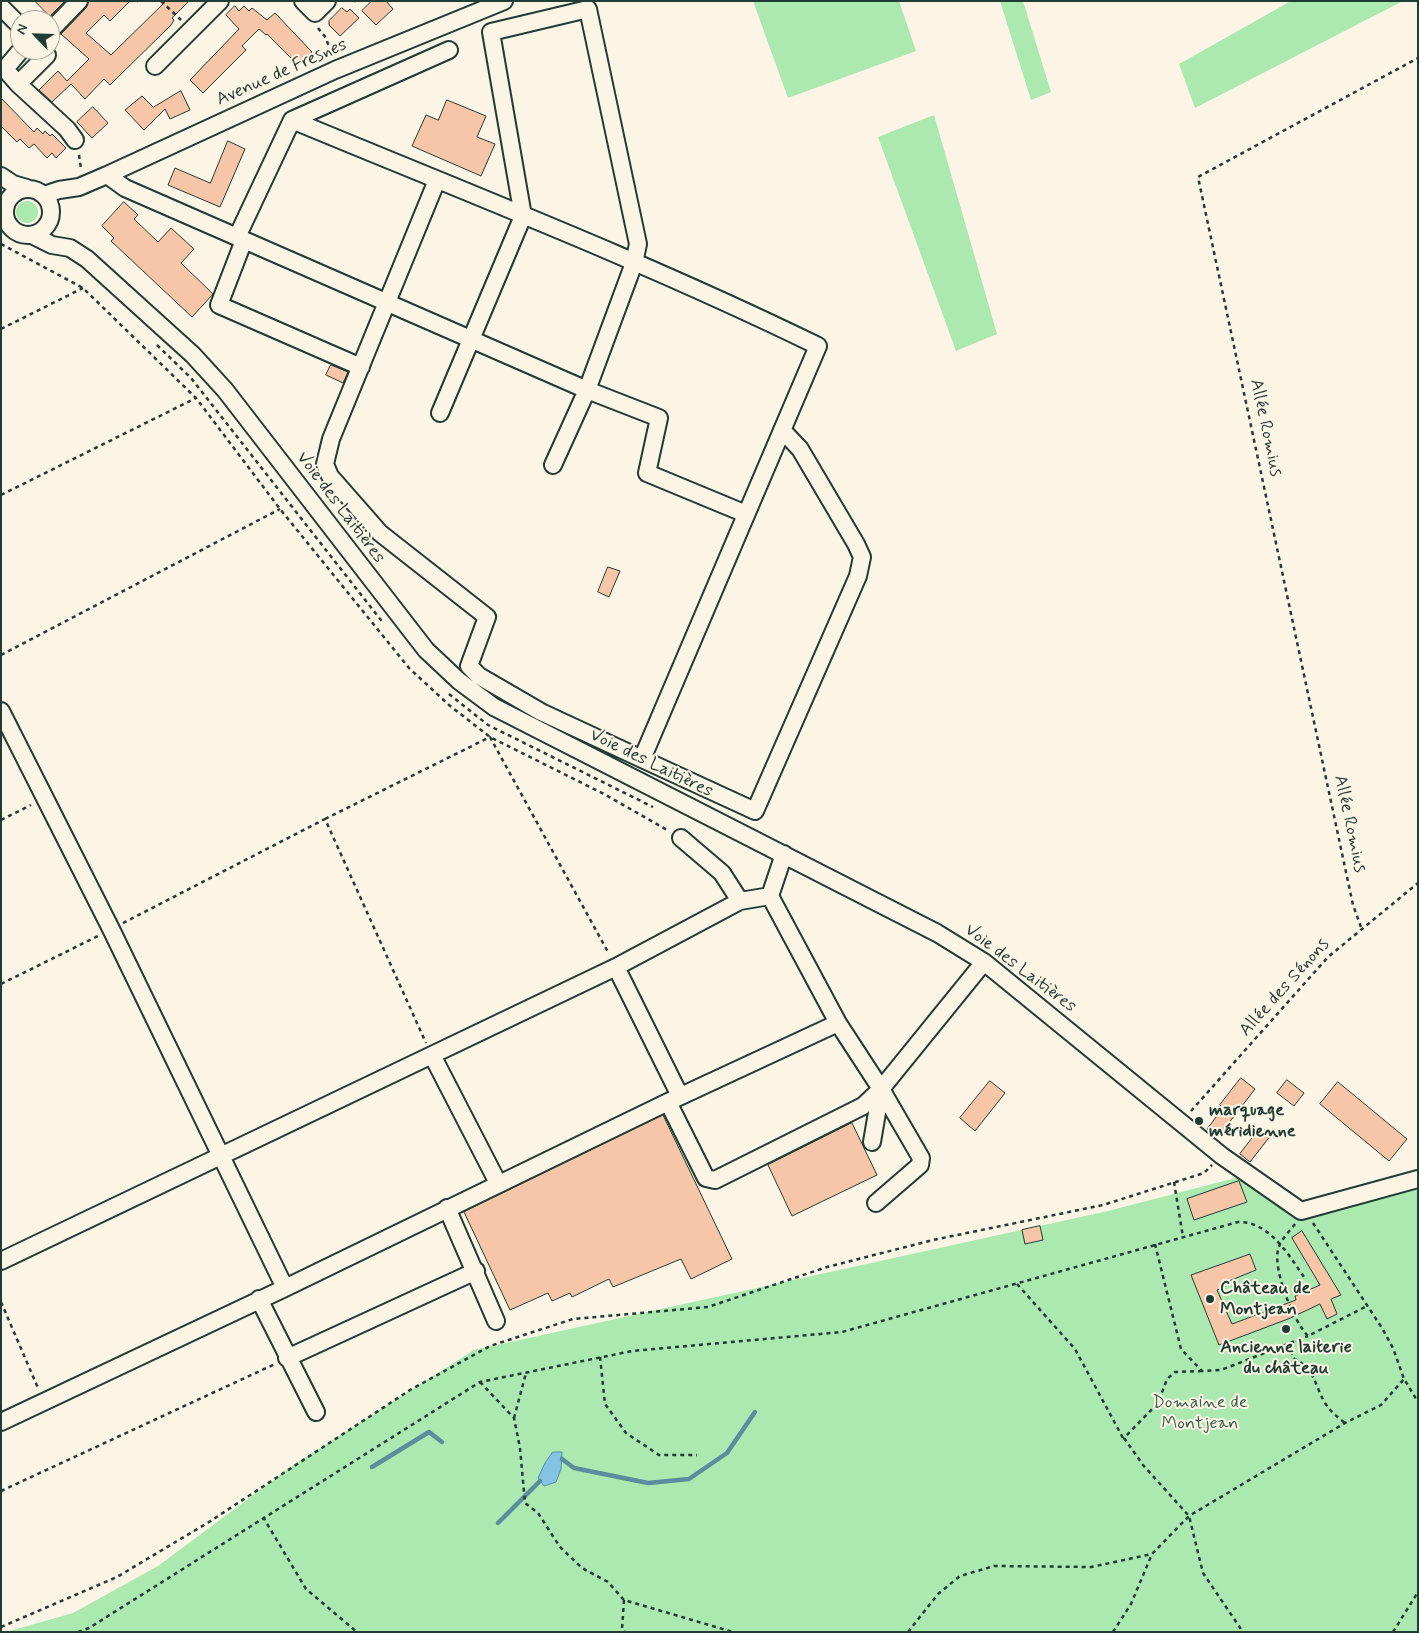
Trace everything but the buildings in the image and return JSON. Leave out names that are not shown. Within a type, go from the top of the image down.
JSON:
[{"type":"street","points":[[60,21],[79,1]]},
{"type":"street","points":[[155,66],[220,1]]},
{"type":"street","points":[[303,1],[315,14],[327,1]]},
{"type":"street","name":"Avenue de Fresnes","points":[[44,195],[59,190],[80,179],[107,175],[336,70],[504,1]]},
{"type":"street","points":[[1,7],[10,16]]},
{"type":"street","points":[[440,413],[523,216],[491,32],[588,9],[638,244],[634,264],[587,390],[554,465]]},
{"type":"street","points":[[361,367],[219,305],[240,239],[292,120],[449,50]]},
{"type":"street","points":[[13,60],[5,69],[18,84],[67,129],[75,140]]},
{"type":"street","points":[[18,84],[42,60]]},
{"type":"street","points":[[292,120],[766,320],[818,346],[642,759]]},
{"type":"street","points":[[107,175],[125,188],[240,239],[587,390],[659,418],[647,473],[746,514]]},
{"type":"street","points":[[1,176],[13,184],[36,190],[44,195],[51,214],[42,231],[32,234],[18,233],[11,228],[3,208],[11,196],[18,190],[27,188]]},
{"type":"street","name":"Avenue de Fresnes","points":[[51,214],[80,179]]},
{"type":"street","points":[[437,180],[331,439],[325,464],[330,476],[380,533],[486,616],[469,666],[479,676],[541,712],[755,811],[858,576],[862,557],[800,449],[782,430]]},
{"type":"street","name":"Voie des Laitières","points":[[51,214],[52,223],[70,248],[87,259],[123,290],[193,355],[225,390],[407,628],[426,650],[459,681],[494,707],[524,724],[903,914],[984,962],[1222,1156],[1303,1212]]},
{"type":"street","name":"Voie des Laitières","points":[[32,234],[52,245],[70,248]]},
{"type":"street","points":[[1,710],[111,929],[285,1288]]},
{"type":"street","points":[[681,838],[722,873],[740,901]]},
{"type":"street","points":[[784,854],[770,896],[838,1024],[881,1089],[921,1158],[920,1165],[876,1203]]},
{"type":"street","points":[[1,1261],[220,1155],[616,968],[740,901],[770,896]]},
{"type":"street","points":[[616,968],[674,1099],[706,1178],[715,1180],[863,1106],[881,1089],[984,962]]},
{"type":"street","points":[[1,1422],[285,1288],[674,1099],[838,1024]]},
{"type":"street","points":[[432,1055],[498,1183]]},
{"type":"street","points":[[872,1142],[881,1089]]},
{"type":"street","points":[[1303,1212],[1418,1179]]},
{"type":"street","points":[[447,1208],[476,1271],[496,1321]]},
{"type":"street","points":[[287,1358],[476,1271]]},
{"type":"street","points":[[258,1300],[316,1412]]},
{"type":"path","points":[[161,1],[190,30]]},
{"type":"path","points":[[315,14],[313,22],[326,38],[336,70]]},
{"type":"path","name":"Allée Romius","points":[[1361,927],[1353,905],[1198,177],[1418,58]]},
{"type":"path","points":[[75,140],[80,179]]},
{"type":"path","points":[[1,329],[83,288]]},
{"type":"path","points":[[1,495],[196,398]]},
{"type":"path","points":[[1,655],[280,509]]},
{"type":"path","points":[[1,984],[490,737],[616,968]]},
{"type":"path","points":[[1,820],[45,798]]},
{"type":"path","points":[[325,819],[432,1055]]},
{"type":"path","name":"Allée des Sénons","points":[[1182,1122],[1328,957],[1361,927],[1418,883]]},
{"type":"path","points":[[1,1628],[117,1577],[209,1522],[410,1390],[490,1346],[573,1319],[708,1307],[828,1267],[933,1240],[1103,1205],[1204,1172],[1222,1156]]},
{"type":"path","points":[[1174,1182],[1184,1237]]},
{"type":"path","points":[[1308,1336],[1300,1327],[1282,1283],[1276,1258],[1279,1245],[1303,1212],[1393,1348],[1404,1379],[1418,1402]]},
{"type":"path","points":[[78,1632],[89,1628],[480,1382],[632,1351],[842,1332],[1238,1222],[1250,1222],[1266,1231],[1306,1280]]},
{"type":"path","points":[[1155,1244],[1181,1349],[1202,1371]]},
{"type":"path","points":[[1017,1284],[1075,1349],[1124,1438],[1143,1465],[1190,1516],[1203,1573],[1243,1632]]},
{"type":"path","points":[[1,1302],[44,1401]]},
{"type":"path","points":[[1124,1438],[1158,1402],[1168,1380],[1175,1372],[1221,1370],[1308,1336],[1367,1306]]},
{"type":"path","points":[[1289,1343],[1293,1358],[1309,1368],[1325,1402],[1345,1423]]},
{"type":"path","points":[[600,1357],[606,1404],[626,1433],[659,1455],[697,1455]]},
{"type":"path","points":[[1,1490],[287,1358]]},
{"type":"path","points":[[526,1373],[514,1418],[520,1448],[525,1503],[538,1513],[560,1547],[582,1568],[608,1582],[624,1600],[733,1632]]},
{"type":"path","points":[[1113,1632],[1131,1604],[1152,1554],[1190,1516],[1345,1423],[1381,1405],[1404,1379]]},
{"type":"path","points":[[480,1382],[514,1418]]},
{"type":"path","points":[[263,1517],[306,1589],[357,1632]]},
{"type":"path","points":[[908,1632],[938,1594],[960,1576],[994,1566],[1091,1567],[1152,1554]]},
{"type":"path","points":[[1393,1632],[1418,1592]]},
{"type":"path","points":[[624,1600],[622,1629],[625,1632]]},
{"type":"green space","points":[[753,1],[899,1],[916,51],[788,98]]},
{"type":"green space","points":[[1000,1],[1023,1],[1051,92],[1031,100]]},
{"type":"green space","points":[[1291,1],[1403,1],[1195,108],[1179,64]]},
{"type":"green space","points":[[934,115],[997,334],[956,351],[878,137]]},
{"type":"green space","points":[[27,201],[35,204],[38,212],[35,220],[27,223],[19,220],[16,212],[19,204]]},
{"type":"green space","name":"Domaine de Montjean","points":[[1239,1177],[1293,1214],[1418,1183],[1418,1632],[6,1632],[73,1613],[158,1566],[295,1464],[474,1350],[1108,1211]]},
{"type":"water","points":[[553,1452],[562,1452],[561,1469],[556,1482],[544,1486],[538,1478]]},
{"type":"waterway","points":[[562,1459],[574,1468],[648,1483],[689,1479],[727,1453],[755,1412]]},
{"type":"waterway","points":[[372,1467],[429,1432],[442,1442]]},
{"type":"waterway","points":[[498,1523],[540,1481]]},
{"type":"place","name":"marquage méridienne","points":[[1199,1121]]},
{"type":"place","name":"Château de Montjean","points":[[1210,1299]]},
{"type":"place","name":"Ancienne laiterie du château","points":[[1286,1329]]}]
